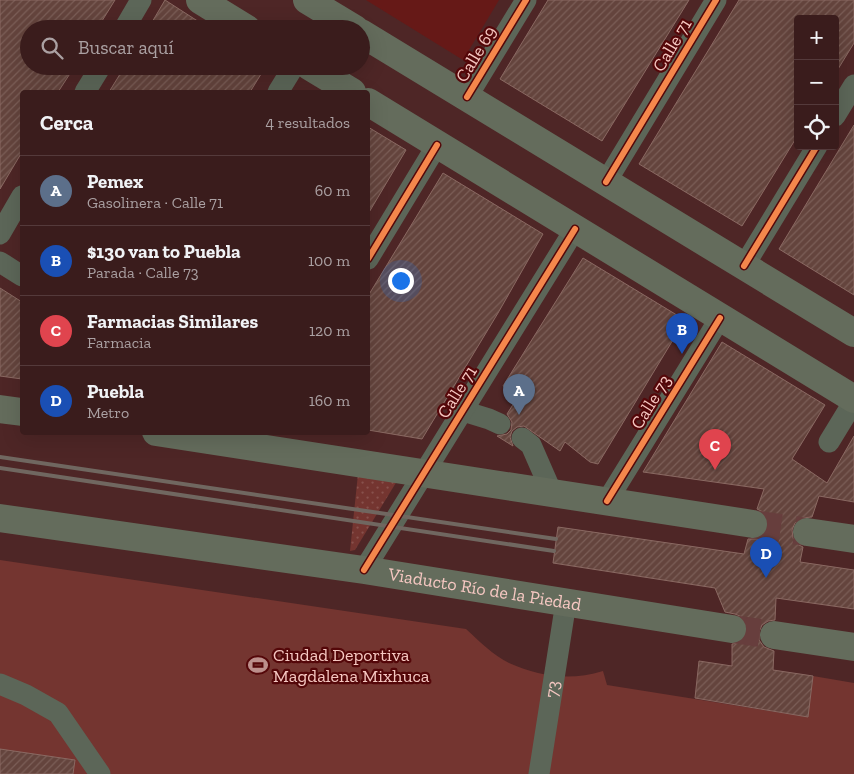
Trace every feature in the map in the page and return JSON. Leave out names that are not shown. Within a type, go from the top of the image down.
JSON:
[{"type":"main road","points":[[200,0],[232,20]]},
{"type":"main road","points":[[308,0],[340,20]]},
{"type":"main road","points":[[370,38],[854,332]]},
{"type":"main road","points":[[324,75],[349,90]]},
{"type":"main road","points":[[370,103],[854,400]]},
{"type":"main road","points":[[0,409],[20,412]]},
{"type":"main road","points":[[176,435],[753,524]]},
{"type":"main road","name":"Viaducto Río de la Piedad","points":[[0,518],[364,570],[732,629]]},
{"type":"main road","points":[[807,532],[854,539]]},
{"type":"main road","points":[[774,635],[854,647]]},
{"type":"street","points":[[129,20],[141,0]]},
{"type":"street","name":"Calle 69","points":[[467,97],[526,0]]},
{"type":"street","name":"Calle 71","points":[[606,182],[716,0]]},
{"type":"street","points":[[86,90],[95,75]]},
{"type":"street","points":[[279,90],[288,75]]},
{"type":"street","points":[[839,109],[854,85]]},
{"type":"street","points":[[370,256],[437,145]]},
{"type":"street","points":[[744,266],[815,150]]},
{"type":"street","points":[[0,234],[20,199]]},
{"type":"street","name":"Calle 71","points":[[364,570],[575,229]]},
{"type":"street","points":[[0,262],[20,275]]},
{"type":"street","name":"Calle 73","points":[[606,501],[720,318]]},
{"type":"street","points":[[829,442],[854,400]]},
{"type":"street","points":[[462,411],[489,418],[500,424]]},
{"type":"street","points":[[522,438],[531,445],[552,493]]},
{"type":"street","name":"73","points":[[538,774],[566,602]]},
{"type":"street","points":[[0,684],[26,695],[58,713],[100,774]]},
{"type":"shaded area","points":[[366,0],[499,0],[463,60]]},
{"type":"shaded area","points":[[358,474],[397,481],[355,550],[350,551]]},
{"type":"shaded area","name":"Ciudad Deportiva Magdalena Mixhuca","points":[[0,560],[466,629],[486,648],[503,660],[532,672],[567,677],[603,671],[607,685],[808,717],[813,676],[854,683],[854,774],[0,774]]},
{"type":"building","points":[[0,0],[115,0],[103,20],[20,20],[20,75],[69,75],[59,90],[20,90],[20,155],[0,189]]},
{"type":"building","points":[[165,0],[196,20],[153,20]]},
{"type":"building","points":[[548,0],[689,0],[602,141],[500,79]]},
{"type":"building","points":[[739,0],[854,0],[854,43],[839,67],[839,15],[794,15],[794,142],[742,226],[639,164]]},
{"type":"building","points":[[119,75],[260,75],[251,90],[110,90]]},
{"type":"building","points":[[854,125],[854,295],[779,249]]},
{"type":"building","points":[[370,128],[406,150],[370,211]]},
{"type":"building","points":[[443,173],[543,234],[422,439],[370,430],[370,293]]},
{"type":"building","points":[[583,258],[685,320],[598,464],[590,462],[565,442],[560,451],[524,426],[517,427],[512,431],[510,437],[513,446],[497,436],[507,434],[511,430],[512,422],[507,414],[519,395],[503,386]]},
{"type":"building","points":[[0,288],[20,301],[20,379],[0,376]]},
{"type":"building","points":[[722,342],[825,405],[792,459],[827,483],[854,436],[854,502],[819,496],[812,517],[801,518],[795,523],[792,530],[793,538],[797,544],[803,547],[800,562],[854,570],[854,609],[776,598],[775,620],[768,621],[762,625],[759,632],[759,640],[764,647],[774,651],[773,670],[813,676],[808,717],[695,698],[699,661],[732,666],[732,644],[744,639],[747,632],[747,624],[742,617],[725,612],[715,588],[553,563],[558,527],[744,554],[748,539],[758,539],[765,533],[768,519],[763,512],[757,509],[764,489],[643,472]]},
{"type":"building","points":[[0,749],[75,760],[73,774],[0,774]]},
{"type":"tunnel","points":[[753,524],[807,532]]},
{"type":"tunnel","points":[[732,629],[774,635]]},
{"type":"railway","points":[[0,457],[556,539]]},
{"type":"railway","points":[[0,468],[554,551]]},
{"type":"cycle path","points":[[467,97],[526,0]]},
{"type":"cycle path","points":[[606,182],[716,0]]},
{"type":"cycle path","points":[[370,256],[437,145]]},
{"type":"cycle path","points":[[744,266],[815,150]]},
{"type":"cycle path","points":[[364,570],[575,229]]},
{"type":"cycle path","points":[[607,501],[720,318]]},
{"type":"place","name":"$130 van to Puebla","points":[[682,354]]},
{"type":"place","name":"Pemex","points":[[519,415]]},
{"type":"place","name":"Farmacias Similares","points":[[715,470]]},
{"type":"place","name":"Puebla","points":[[766,578]]},
{"type":"place","name":"Ciudad Deportiva Magdalena Mixhuca","points":[[258,665]]}]
